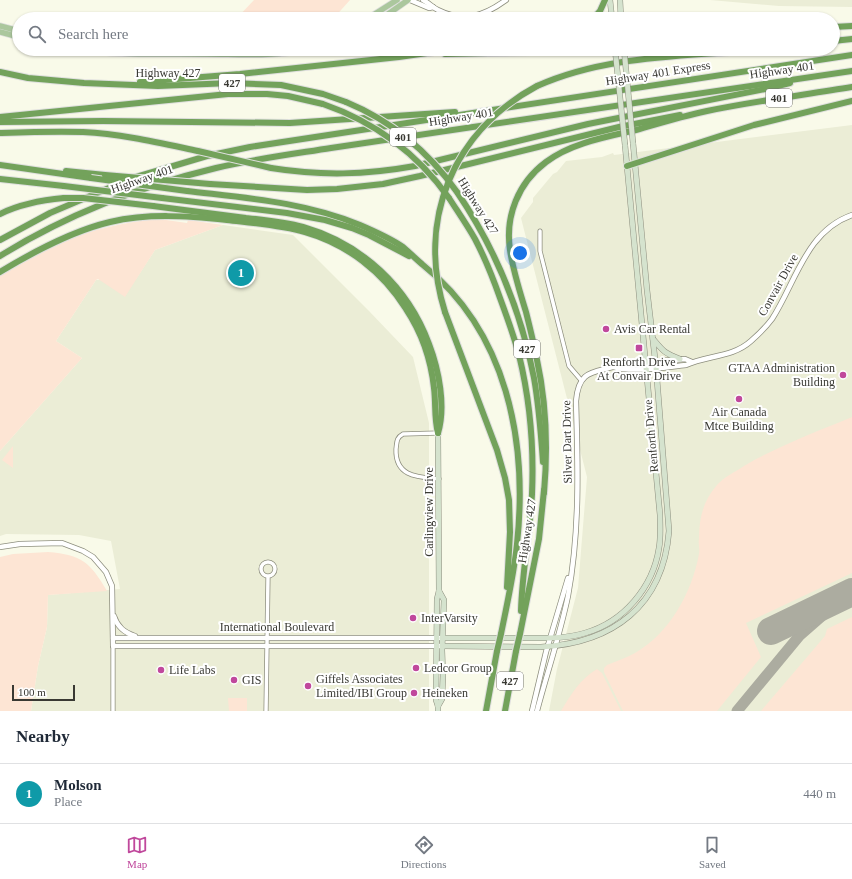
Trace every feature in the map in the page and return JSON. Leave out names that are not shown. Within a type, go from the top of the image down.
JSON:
[{"type":"highway","points":[[599,12],[605,0]]},
{"type":"highway","points":[[840,27],[852,26]]},
{"type":"highway","points":[[840,41],[852,39]]},
{"type":"highway","name":"Highway 401 Express","points":[[491,110],[852,55]]},
{"type":"highway","points":[[116,84],[240,74],[405,56]]},
{"type":"highway","points":[[398,57],[416,56]]},
{"type":"highway","points":[[504,617],[510,532],[507,488],[497,450],[445,312],[436,278],[435,243],[439,209],[448,181],[461,155],[482,128],[508,104],[537,86],[561,76],[589,69],[633,61],[687,56]]},
{"type":"highway","name":"401","points":[[823,75],[852,71]]},
{"type":"highway","name":"Highway 427","points":[[0,72],[49,81],[158,86],[231,83],[266,84],[281,85],[312,91],[346,102],[382,119],[408,138],[432,161],[457,192],[472,214],[497,261],[521,326],[534,378],[543,456],[544,493],[539,539],[505,711]]},
{"type":"highway","points":[[0,133],[61,132],[101,134],[143,140],[271,168],[333,174],[368,173],[423,164],[588,124],[765,89],[823,75]]},
{"type":"highway","name":"Highway 401","points":[[0,256],[53,226],[108,202],[167,181],[218,168],[317,150],[823,75]]},
{"type":"highway","name":"401","points":[[706,111],[852,87]]},
{"type":"highway","points":[[0,117],[235,94],[267,94],[288,96],[323,104],[363,121],[400,145],[422,164],[449,198],[475,240],[492,276],[519,355],[527,398],[532,439],[531,517],[522,586],[520,631]]},
{"type":"highway","points":[[627,166],[754,125],[852,101]]},
{"type":"highway","points":[[0,122],[103,121],[284,124],[491,110]]},
{"type":"highway","name":"Highway 401","points":[[0,240],[50,213],[101,191],[144,174],[202,157],[271,144],[491,110]]},
{"type":"highway","points":[[32,170],[210,184],[307,190],[338,189],[383,184],[619,127],[672,116],[706,111]]},
{"type":"highway","points":[[544,493],[547,444],[541,383],[528,321],[511,259],[509,245],[509,223],[517,198],[523,187],[537,170],[550,159],[568,150],[598,140],[706,111]]},
{"type":"highway","name":"Highway 427","points":[[0,165],[286,204],[328,213],[361,225],[382,235],[403,248],[447,287],[462,303],[478,327],[500,373],[514,424],[518,455],[520,510],[516,557],[486,711]]},
{"type":"highway","points":[[0,179],[288,213],[325,220],[370,235],[419,262]]},
{"type":"highway","points":[[0,214],[26,204],[42,200],[83,198],[264,220],[302,227],[339,241],[366,258],[383,272],[402,294],[416,315],[425,333],[439,378],[441,424],[438,433]]},
{"type":"highway","points":[[0,272],[50,244],[109,222],[138,217],[199,217],[278,226],[316,236],[338,245],[374,270],[389,285],[406,309],[419,333],[428,358],[434,389],[435,424],[438,433]]},
{"type":"main road","points":[[378,12],[396,0]]},
{"type":"main road","points":[[391,12],[409,0]]},
{"type":"main road","points":[[610,0],[611,12]]},
{"type":"main road","points":[[620,0],[621,12]]},
{"type":"main road","points":[[0,26],[12,29]]},
{"type":"main road","points":[[0,32],[12,35]]},
{"type":"main road","name":"Renforth Drive","points":[[439,638],[558,638],[585,633],[598,628],[617,617],[632,604],[649,580],[655,566],[660,548],[660,515],[616,56]]},
{"type":"main road","name":"Renforth Drive","points":[[439,645],[548,647],[586,640],[614,628],[625,620],[645,600],[664,562],[668,546],[669,531],[656,368],[625,56]]},
{"type":"main road","points":[[652,338],[662,351],[680,359]]},
{"type":"main road","name":"Carlingview Drive","points":[[438,433],[439,590],[444,600],[439,638],[443,676],[442,699],[438,709]]},
{"type":"street","points":[[409,0],[429,8],[433,7]]},
{"type":"street","points":[[423,0],[443,12]]},
{"type":"street","points":[[429,0],[433,7]]},
{"type":"street","points":[[485,12],[506,0]]},
{"type":"street","name":"Convair Drive","points":[[614,367],[621,369],[645,369],[686,365],[692,362],[734,352],[750,342],[773,317],[799,267],[815,242],[832,226],[852,215]]},
{"type":"street","points":[[540,231],[540,251],[568,366],[581,380]]},
{"type":"street","name":"Convair Drive","points":[[581,380],[598,369],[614,367],[622,364],[680,359],[685,359],[692,362]]},
{"type":"street","name":"Silver Dart Drive","points":[[537,711],[554,646],[558,638],[568,594],[575,546],[578,494],[576,401],[581,380]]},
{"type":"street","points":[[438,433],[404,434],[400,436],[397,440],[396,456],[401,467],[411,476],[439,478]]},
{"type":"street","points":[[0,547],[20,544],[62,543],[83,551],[92,557],[106,572],[112,586],[113,711]]},
{"type":"street","points":[[267,562],[273,564],[275,570],[273,575],[268,576],[262,574],[261,568],[262,565],[267,562]]},
{"type":"street","name":"Silver Dart Drive","points":[[532,711],[550,638],[572,565]]},
{"type":"street","points":[[266,711],[268,576]]},
{"type":"street","points":[[112,610],[114,618],[124,631],[139,637]]},
{"type":"street","name":"International Boulevard","points":[[113,638],[439,638]]},
{"type":"street","name":"International Boulevard","points":[[113,646],[439,645]]},
{"type":"shaded area","points":[[254,0],[350,0],[339,12],[243,12]]},
{"type":"shaded area","points":[[710,0],[852,0],[852,7],[779,6]]},
{"type":"shaded area","points":[[852,125],[852,711],[549,711],[557,669],[578,588],[587,477],[521,218],[533,202],[533,198],[566,161],[602,157],[613,153],[614,155]]},
{"type":"shaded area","points":[[159,219],[187,223],[188,220],[223,225],[155,250],[125,297],[98,279],[96,280],[56,341],[82,358],[0,451],[0,276],[45,250],[72,238],[109,227]]},
{"type":"shaded area","points":[[223,225],[293,235],[413,357],[429,423],[429,711],[31,711],[38,666],[47,627],[48,595],[120,589],[111,541],[79,535],[6,534],[0,536],[0,451],[82,358],[56,341],[96,280],[136,279],[155,250]]},
{"type":"shaded area","points":[[852,417],[852,573],[746,623],[761,657],[717,711],[623,711],[604,672],[604,668],[607,665],[625,658],[648,645],[669,623],[678,610],[691,583],[696,568],[699,552],[701,517],[705,504],[712,491],[726,477],[770,452]]},
{"type":"shaded area","points":[[13,446],[13,468],[2,460]]},
{"type":"shaded area","points":[[48,552],[69,555],[84,562],[95,573],[107,591],[48,595],[47,627],[38,666],[31,711],[0,711],[0,557],[13,554]]},
{"type":"shaded area","points":[[852,617],[852,711],[761,711],[825,636],[827,629]]},
{"type":"shaded area","points":[[597,669],[602,673],[621,711],[561,711],[581,682]]},
{"type":"shaded area","points":[[228,698],[247,698],[247,711],[229,711]]},
{"type":"taxiway","points":[[737,711],[800,635],[832,607],[852,596]]},
{"type":"runway","points":[[771,631],[852,592]]},
{"type":"place","name":"Molson","points":[[241,273]]},
{"type":"place","name":"Avis Car Rental","points":[[606,329]]},
{"type":"place","name":"Renforth Drive At Convair Drive","points":[[639,348]]},
{"type":"place","name":"GTAA Administration Building","points":[[843,375]]},
{"type":"place","name":"Air Canada Mtce Building","points":[[739,399]]},
{"type":"place","name":"InterVarsity","points":[[413,618]]},
{"type":"place","name":"Ledcor Group","points":[[416,668]]},
{"type":"place","name":"Life Labs","points":[[161,670]]},
{"type":"place","name":"GIS","points":[[234,680]]},
{"type":"place","name":"Giffels Associates Limited/IBI Group","points":[[308,686]]},
{"type":"place","name":"Heineken","points":[[414,693]]}]
